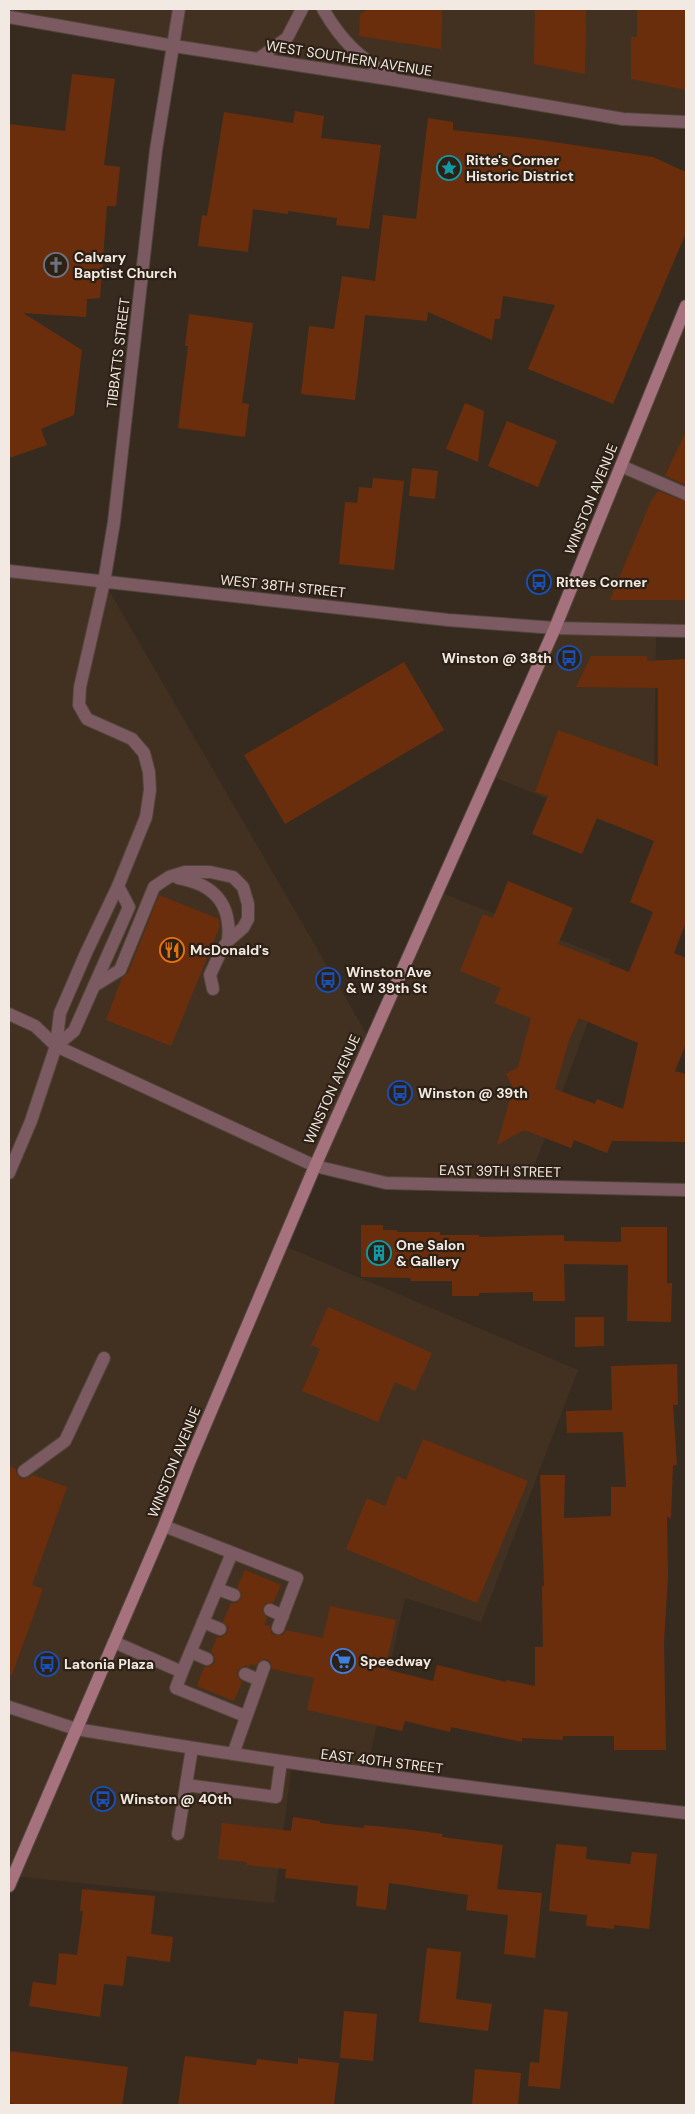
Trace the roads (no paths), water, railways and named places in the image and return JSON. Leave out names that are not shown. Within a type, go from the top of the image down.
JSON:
[{"type":"main road","name":"WINSTON AVENUE","points":[[9,1886],[164,1526],[315,1166],[555,628],[686,306]]},
{"type":"street","name":"TIBBATTS STREET","points":[[9,1173],[30,1121],[56,1046],[60,1012],[118,886],[146,816],[150,790],[149,772],[144,753],[132,739],[87,719],[79,705],[80,687],[104,582],[115,513],[156,150],[180,9]]},
{"type":"street","points":[[258,59],[287,38],[302,9]]},
{"type":"street","points":[[324,9],[346,44],[364,60],[395,80]]},
{"type":"street","name":"WEST SOUTHERN AVENUE","points":[[9,17],[174,46],[395,80],[623,119],[686,122]]},
{"type":"street","points":[[621,466],[686,494]]},
{"type":"street","name":"WEST 38TH STREET","points":[[9,571],[448,620],[555,628],[686,631]]},
{"type":"street","points":[[94,986],[120,970],[154,888],[169,877],[185,872],[210,872],[232,877],[244,888],[248,904],[248,919],[244,928],[228,941],[221,951],[210,975],[212,989]]},
{"type":"street","points":[[169,877],[202,884],[217,894],[230,924],[228,941]]},
{"type":"street","points":[[56,1046],[74,1031],[129,907],[118,886]]},
{"type":"street","name":"EAST 39TH STREET","points":[[9,1014],[35,1026],[56,1046],[315,1166],[386,1183],[686,1190]]},
{"type":"street","points":[[24,1471],[65,1440],[104,1358]]},
{"type":"street","points":[[164,1526],[297,1578],[278,1628]]},
{"type":"street","points":[[232,1552],[176,1688],[245,1716]]},
{"type":"street","points":[[217,1589],[234,1596]]},
{"type":"street","points":[[270,1610],[283,1616]]},
{"type":"street","points":[[203,1622],[220,1629]]},
{"type":"street","points":[[114,1642],[182,1672]]},
{"type":"street","points":[[191,1652],[208,1659]]},
{"type":"street","points":[[233,1754],[264,1667]]},
{"type":"street","points":[[245,1674],[259,1680]]},
{"type":"street","name":"EAST 40TH STREET","points":[[9,1707],[76,1729],[281,1762],[568,1800],[686,1813]]},
{"type":"street","points":[[178,1834],[192,1748]]},
{"type":"street","points":[[186,1785],[276,1797],[281,1762]]},
{"type":"place","name":"Ritte's Corner Historic District","points":[[449,168]]},
{"type":"place","name":"Calvary Baptist Church","points":[[56,265]]},
{"type":"place","name":"Rittes Corner","points":[[539,582]]},
{"type":"place","name":"Winston @ 38th","points":[[569,658]]},
{"type":"place","name":"McDonald's","points":[[172,950]]},
{"type":"place","name":"Winston Ave & W 39th St","points":[[328,980]]},
{"type":"place","name":"Winston @ 39th","points":[[400,1093]]},
{"type":"place","name":"One Salon & Gallery","points":[[379,1253]]},
{"type":"place","name":"Speedway","points":[[343,1661]]},
{"type":"place","name":"Latonia Plaza","points":[[47,1664]]},
{"type":"place","name":"Winston @ 40th","points":[[103,1799]]}]
